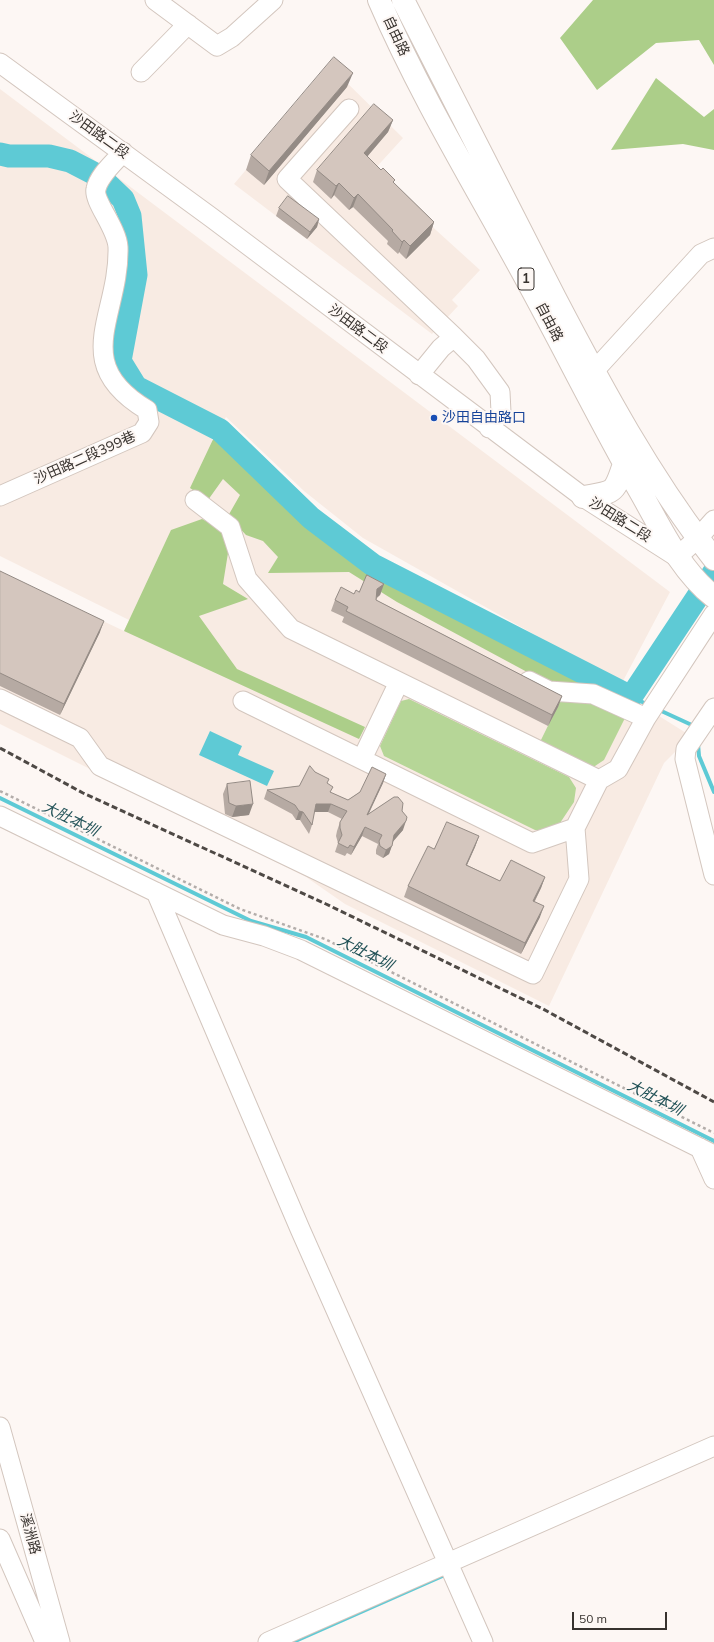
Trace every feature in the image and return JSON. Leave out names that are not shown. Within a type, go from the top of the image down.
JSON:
[{"type":"main road","name":"自由路","points":[[379,0],[412,71],[545,313],[624,464],[677,557]]},
{"type":"main road","name":"自由路","points":[[403,0],[496,186],[594,371],[654,473],[698,538]]},
{"type":"main road","points":[[583,497],[608,493],[617,486],[624,464]]},
{"type":"main road","name":"1","points":[[698,538],[714,559]]},
{"type":"main road","name":"沙田路二段","points":[[677,557],[713,602]]},
{"type":"street","points":[[155,0],[216,46],[232,37],[273,0]]},
{"type":"street","points":[[141,72],[188,24]]},
{"type":"street","name":"沙田路二段","points":[[0,63],[123,152],[583,497],[677,557]]},
{"type":"street","points":[[349,108],[287,180],[476,359],[500,392],[501,412],[489,428]]},
{"type":"street","name":"沙田路二段399巷","points":[[0,496],[142,433],[149,422],[147,410],[130,400],[114,384],[107,371],[102,346],[116,274],[118,247],[115,232],[95,197],[99,182],[123,152]]},
{"type":"street","points":[[594,371],[701,254],[714,248]]},
{"type":"street","points":[[419,375],[441,348],[454,337]]},
{"type":"street","points":[[195,500],[230,527],[247,579],[291,629],[599,780]]},
{"type":"street","points":[[677,557],[698,538],[714,520]]},
{"type":"street","points":[[0,699],[80,738],[100,766],[533,974],[579,879],[575,828],[599,780],[618,769],[713,602]]},
{"type":"street","points":[[514,673],[549,691],[593,694],[648,715]]},
{"type":"street","points":[[362,759],[399,682]]},
{"type":"street","points":[[242,700],[532,843],[575,828]]},
{"type":"street","points":[[714,708],[686,749],[685,759],[714,875]]},
{"type":"street","points":[[0,816],[223,925],[264,936],[301,950],[707,1152],[714,1179]]},
{"type":"street","points":[[156,892],[300,1229],[482,1642]]},
{"type":"street","name":"溪洲路","points":[[0,1427],[60,1642]]},
{"type":"street","points":[[268,1642],[714,1446]]},
{"type":"street","points":[[0,1539],[45,1642]]},
{"type":"shaded area","points":[[332,68],[403,138],[372,172],[480,270],[452,300],[458,306],[432,334],[234,184]]},
{"type":"shaded area","points":[[0,89],[670,592],[623,681],[599,671],[363,538],[304,491],[226,417],[212,440],[363,571],[659,716],[691,736],[664,763],[549,1006],[345,904],[306,877],[0,724],[0,572],[124,631],[129,620],[0,556]]},
{"type":"green space","points":[[593,0],[714,0],[714,65],[699,40],[656,43],[597,90],[560,38]]},
{"type":"green space","points":[[656,78],[704,117],[714,109],[714,150],[683,144],[611,150]]},
{"type":"green space","points":[[217,431],[292,505],[349,551],[572,663],[583,689],[555,687],[397,602],[349,572],[268,573],[278,557],[263,541],[246,535],[228,516],[240,495],[223,479],[208,500],[190,488]]},
{"type":"green space","points":[[202,519],[226,530],[228,553],[223,584],[248,599],[199,616],[237,669],[365,727],[359,739],[124,631],[171,530]]},
{"type":"green space","points":[[567,687],[626,716],[604,760],[592,768],[540,742]]},
{"type":"green space","points":[[409,699],[569,777],[576,788],[574,802],[558,826],[549,830],[535,830],[384,756],[380,746],[401,701]]},
{"type":"water","points":[[210,731],[242,746],[238,755],[274,771],[267,786],[199,755]]},
{"type":"building","points":[[334,57],[353,73],[269,171],[251,155]]},
{"type":"building","points":[[374,104],[393,120],[364,153],[381,170],[383,168],[395,180],[393,182],[434,222],[410,246],[404,240],[402,242],[392,231],[393,230],[358,194],[354,198],[339,183],[336,186],[317,170]]},
{"type":"building","points":[[288,196],[319,219],[310,232],[279,208]]},
{"type":"building","points":[[0,571],[104,621],[64,704],[0,673]]},
{"type":"building","points":[[367,575],[384,584],[377,589],[376,600],[562,696],[552,715],[346,611],[348,607],[335,600],[341,587],[354,594],[356,590],[359,592]]},
{"type":"building","points":[[310,766],[315,772],[329,779],[327,783],[333,787],[330,792],[348,800],[360,792],[372,767],[386,774],[367,815],[394,797],[398,797],[403,803],[402,811],[407,817],[406,821],[394,835],[392,846],[386,850],[380,846],[379,841],[382,835],[365,827],[354,847],[350,845],[348,848],[338,843],[342,835],[340,822],[347,811],[331,804],[316,804],[312,825],[303,812],[299,811],[295,805],[267,790],[299,786]]},
{"type":"building","points":[[250,781],[253,804],[236,806],[229,803],[227,784]]},
{"type":"building","points":[[447,822],[479,836],[466,865],[500,881],[511,860],[545,877],[533,901],[544,906],[525,943],[408,886],[428,846],[434,849]]},
{"type":"waterway","points":[[0,154],[9,156],[49,156],[70,161],[99,176],[123,199],[130,216],[136,275],[120,361],[136,387],[220,430],[311,518],[373,565],[631,697],[714,572]]},
{"type":"waterway","points":[[631,697],[649,705]]},
{"type":"waterway","points":[[657,709],[694,726]]},
{"type":"waterway","points":[[698,744],[699,756],[714,792]]},
{"type":"waterway","name":"大肚本圳","points":[[0,798],[251,921],[306,937],[714,1141]]},
{"type":"waterway","points":[[293,1642],[447,1574]]},
{"type":"railway","points":[[0,748],[83,793],[326,904],[543,1009],[714,1102]]},
{"type":"place","name":"沙田自由路口","points":[[434,418]]}]
